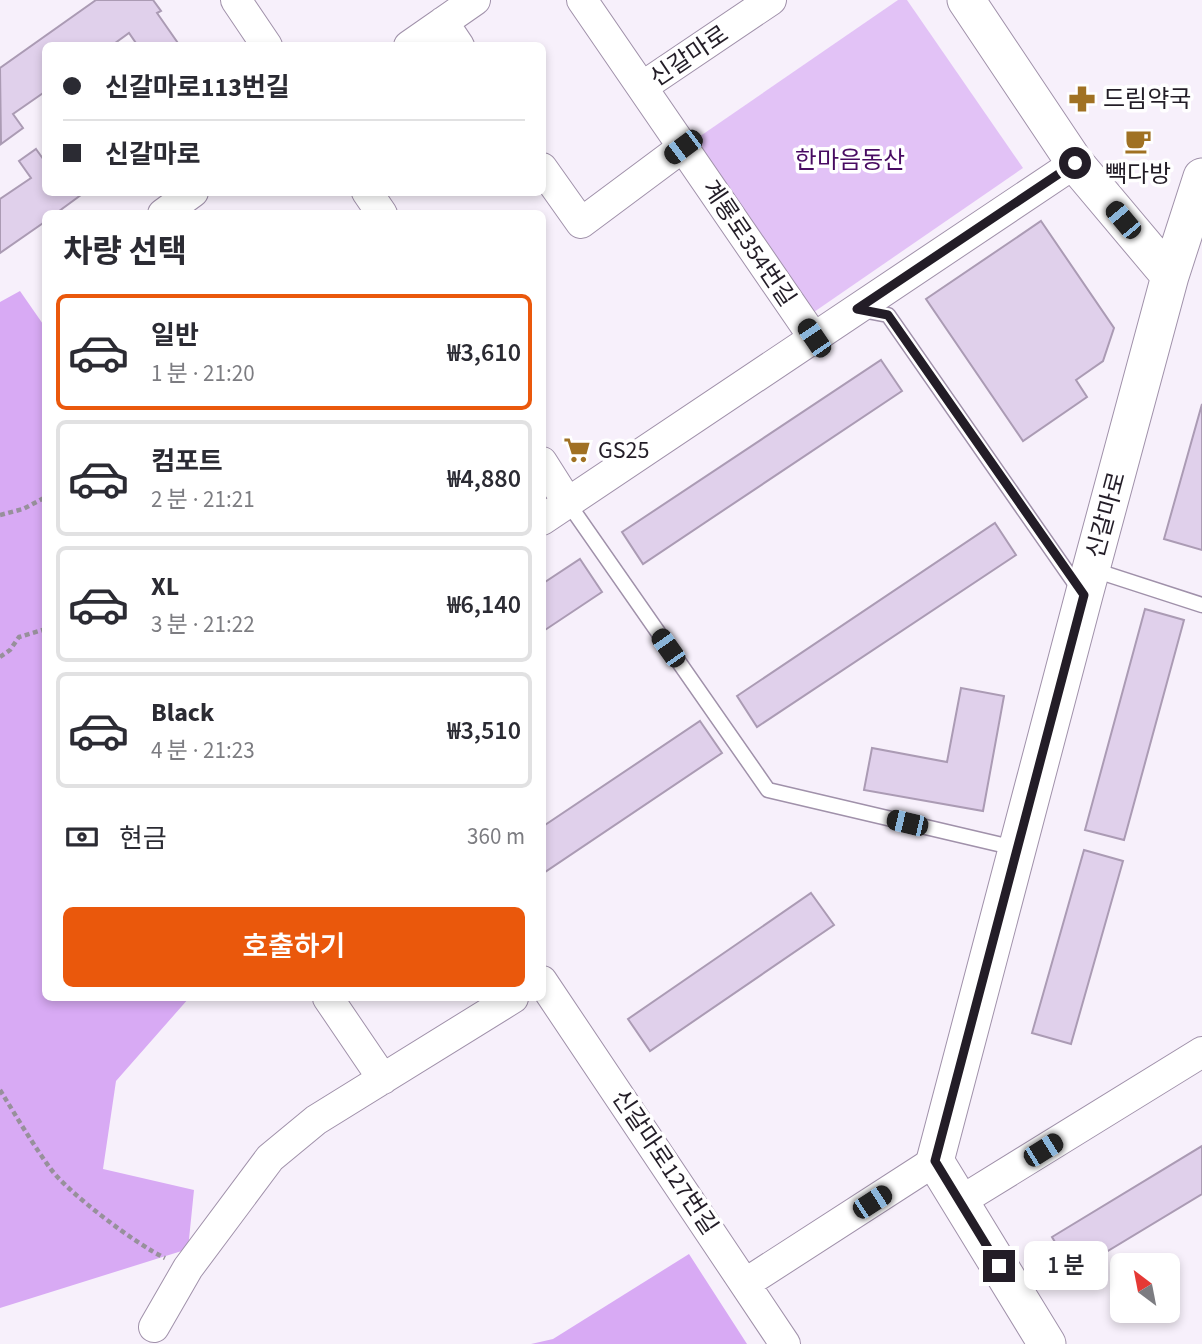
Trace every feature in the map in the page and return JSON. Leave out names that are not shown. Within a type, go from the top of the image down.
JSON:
[{"type":"street","points":[[236,0],[264,42]]},
{"type":"street","points":[[422,42],[451,34],[475,0]]},
{"type":"street","name":"계룡로354번길","points":[[582,0],[814,338]]},
{"type":"street","name":"신갈마로","points":[[642,88],[771,0]]},
{"type":"street","points":[[966,0],[1075,163],[1170,276]]},
{"type":"street","points":[[546,174],[581,223],[683,147]]},
{"type":"street","points":[[546,517],[1075,163]]},
{"type":"street","name":"신갈마로","points":[[935,1161],[1170,276],[1202,177]]},
{"type":"street","points":[[168,210],[188,196]]},
{"type":"street","points":[[546,468],[568,503]]},
{"type":"street","name":"신갈마로127번길","points":[[546,987],[785,1344]]},
{"type":"street","points":[[330,1001],[383,1079]]},
{"type":"street","points":[[154,1327],[188,1268],[270,1158],[316,1121],[508,1001]]},
{"type":"street","points":[[959,1202],[1202,1052]]},
{"type":"street","points":[[746,1283],[935,1161],[1046,1344]]},
{"type":"lane","points":[[857,309],[888,315],[1087,582],[1202,605]]},
{"type":"lane","points":[[568,503],[768,790],[1019,849]]},
{"type":"path","points":[[0,515],[23,509],[42,499]]},
{"type":"path","points":[[0,657],[10,650],[19,637],[42,630]]},
{"type":"path","points":[[0,1090],[51,1171],[147,1250],[188,1268]]},
{"type":"green space","name":"한마음동산","points":[[898,0],[907,0],[1023,168],[814,312],[696,139]]},
{"type":"shaded area","points":[[20,291],[42,323],[42,1001],[186,1001],[116,1081],[103,1169],[194,1190],[188,1249],[0,1308],[0,302]]},
{"type":"shaded area","points":[[689,1254],[747,1344],[531,1344],[553,1339]]},
{"type":"building","points":[[96,0],[153,0],[161,11],[157,13],[177,42],[135,42],[129,33],[117,42],[42,42],[42,94],[13,114],[23,128],[1,144],[0,68]]},
{"type":"building","points":[[36,149],[42,157],[42,196],[80,196],[60,210],[42,210],[42,224],[0,253],[0,199],[31,178],[19,161]]},
{"type":"building","points":[[1041,221],[1114,328],[1103,361],[1076,380],[1087,397],[1023,441],[926,299]]},
{"type":"building","points":[[881,360],[902,391],[643,564],[622,532]]},
{"type":"building","points":[[1202,404],[1202,550],[1164,539]]},
{"type":"building","points":[[995,523],[1016,555],[757,727],[737,696]]},
{"type":"building","points":[[580,559],[602,592],[546,629],[546,581]]},
{"type":"building","points":[[1145,609],[1184,620],[1124,840],[1085,830]]},
{"type":"building","points":[[961,688],[1004,696],[983,811],[864,790],[872,748],[947,762]]},
{"type":"building","points":[[700,721],[722,753],[546,871],[546,824]]},
{"type":"building","points":[[1084,850],[1123,861],[1071,1044],[1032,1033]]},
{"type":"building","points":[[811,893],[834,925],[650,1051],[628,1019]]},
{"type":"building","points":[[1202,1146],[1202,1194],[1073,1272],[1052,1237]]},
{"type":"place","name":"드림약국","points":[[1082,99]]},
{"type":"place","name":"빽다방","points":[[1138,141]]},
{"type":"place","name":"GS25","points":[[577,450]]},
{"type":"route","points":[[999,1266],[935,1161],[1084,595],[888,315],[857,309],[1075,163]]}]
